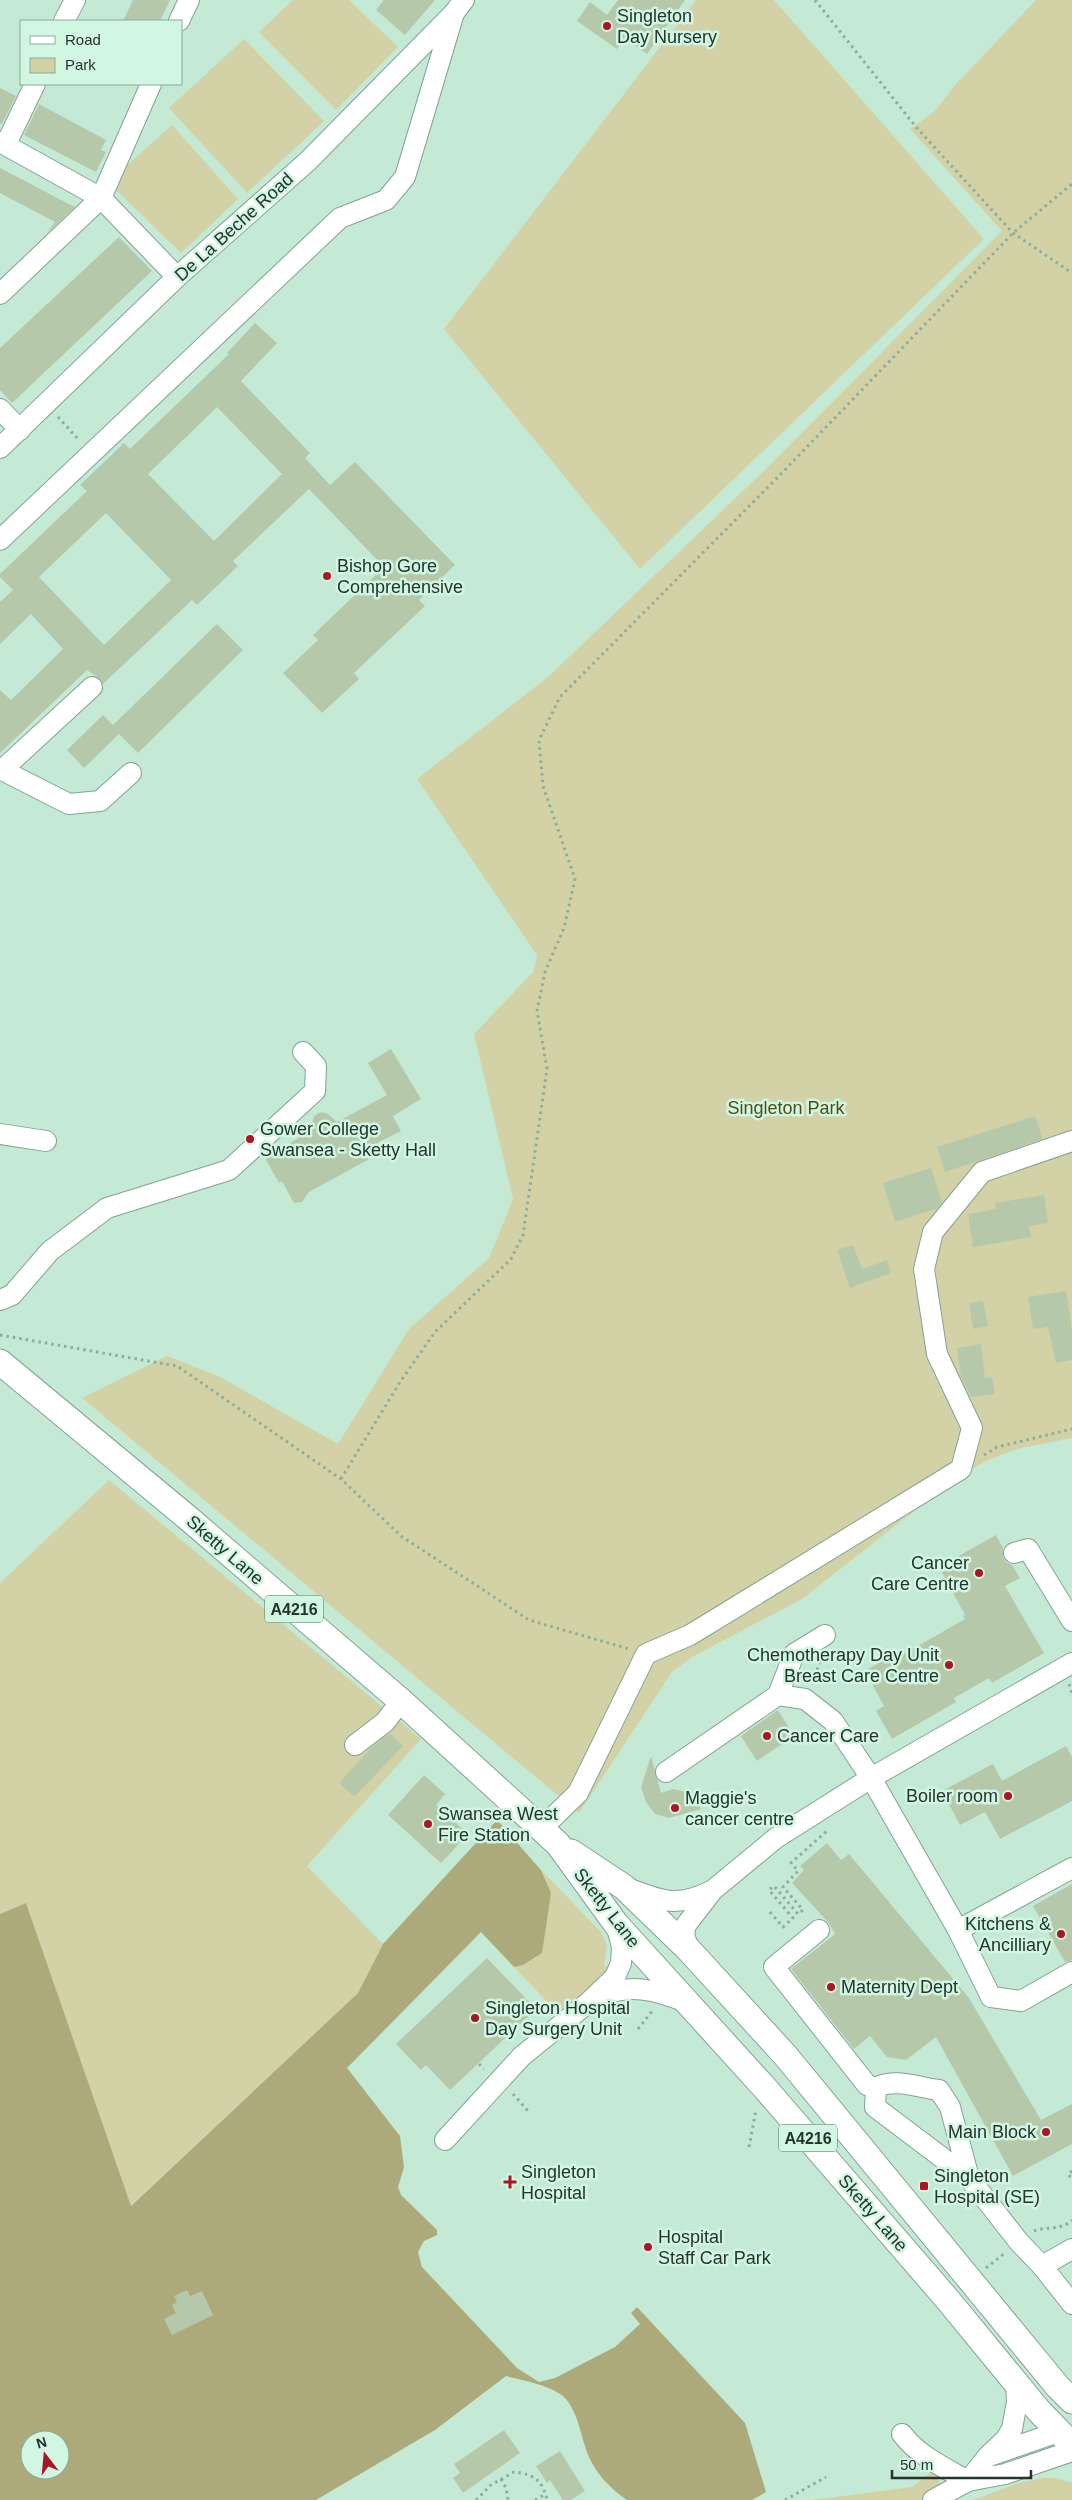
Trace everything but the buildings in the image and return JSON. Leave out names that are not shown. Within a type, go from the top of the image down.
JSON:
[{"type":"main road","name":"Sketty Lane","points":[[0,1362],[188,1518],[401,1701],[550,1836],[624,1886],[688,1950],[785,2055],[1055,2383],[1072,2401]]},
{"type":"main road","name":"Sketty Lane","points":[[550,1836],[616,1924],[764,2086],[1039,2411],[1069,2438]]},
{"type":"street","points":[[65,20],[75,0]]},
{"type":"street","points":[[179,20],[189,0]]},
{"type":"street","points":[[0,540],[340,218],[386,200],[405,177],[459,7]]},
{"type":"street","name":"De La Beche Road","points":[[0,448],[177,277],[308,161],[459,7]]},
{"type":"street","points":[[33,85],[3,143],[101,198],[177,277]]},
{"type":"street","points":[[0,294],[101,198],[152,85]]},
{"type":"street","points":[[0,409],[20,430]]},
{"type":"street","points":[[92,687],[1,771],[69,804],[100,801],[131,773]]},
{"type":"street","points":[[0,1300],[12,1295],[50,1251],[107,1208],[229,1170],[315,1091],[316,1066],[304,1052]]},
{"type":"street","points":[[0,1134],[46,1141]]},
{"type":"street","points":[[550,1836],[578,1793],[646,1654],[690,1635],[961,1469],[972,1428],[937,1354],[924,1269],[933,1232],[982,1172],[1072,1141]]},
{"type":"street","points":[[1014,1553],[1028,1549],[1072,1622]]},
{"type":"street","points":[[666,1772],[778,1695],[794,1654],[825,1635]]},
{"type":"street","points":[[688,1950],[684,1933],[686,1925],[713,1890],[776,1838],[871,1778],[1072,1663]]},
{"type":"street","points":[[778,1695],[805,1699],[833,1720],[871,1778],[958,1930],[991,1997],[1021,2001],[1072,1972]]},
{"type":"street","points":[[355,1745],[385,1722],[401,1701]]},
{"type":"street","points":[[958,1930],[1072,1868]]},
{"type":"street","points":[[624,1886],[669,1902],[695,1899],[713,1890]]},
{"type":"street","points":[[445,2140],[522,2056],[588,2002],[615,1977],[621,1963],[622,1947],[616,1924]]},
{"type":"street","points":[[819,1930],[774,1967],[867,2085],[876,2088]]},
{"type":"street","points":[[588,2002],[610,1991],[628,1988],[663,1993],[689,2004]]},
{"type":"street","points":[[969,2178],[950,2107],[939,2090],[894,2083],[881,2084],[876,2088],[875,2107],[969,2178],[1019,2242],[1042,2266],[1072,2304]]},
{"type":"street","points":[[1042,2266],[1072,2249]]},
{"type":"street","points":[[968,2480],[988,2456],[1006,2439],[1012,2429],[1017,2402],[1016,2383]]},
{"type":"street","points":[[902,2434],[916,2450],[927,2458],[968,2480]]},
{"type":"street","points":[[988,2456],[1069,2438]]},
{"type":"street","points":[[932,2500],[968,2480],[1005,2474],[1069,2438]]},
{"type":"path","points":[[815,0],[916,127],[1014,233],[1072,273]]},
{"type":"path","points":[[341,1479],[400,1382],[434,1332],[511,1259],[523,1235],[547,1069],[537,1011],[545,972],[564,928],[575,880],[543,786],[539,740],[560,697],[778,477],[1014,233],[1072,184]]},
{"type":"path","points":[[47,404],[92,453]]},
{"type":"path","points":[[0,1335],[177,1366],[341,1479],[401,1536],[530,1620],[646,1654]]},
{"type":"path","points":[[997,1447],[1072,1429]]},
{"type":"path","points":[[805,1699],[822,1656]]},
{"type":"path","points":[[770,1912],[783,1927],[793,1918],[769,1890],[774,1886],[798,1914],[803,1910],[783,1886],[798,1871],[791,1863],[835,1823]]},
{"type":"path","points":[[638,2029],[655,2008]]},
{"type":"path","points":[[749,2147],[758,2102]]},
{"type":"path","points":[[1072,2171],[1068,2175],[1072,2178]]},
{"type":"path","points":[[476,2500],[480,2494],[514,2472],[529,2475],[543,2486],[547,2500]]},
{"type":"path","points":[[785,2500],[826,2477]]},
{"type":"path","points":[[501,2479],[506,2488],[508,2500]]},
{"type":"path","points":[[534,2500],[546,2494]]},
{"type":"green space","points":[[293,0],[349,0],[398,47],[336,110],[259,32]]},
{"type":"green space","points":[[696,0],[774,0],[984,239],[640,569],[444,329]]},
{"type":"green space","name":"Singleton Park","points":[[1036,0],[1072,0],[1072,1438],[1017,1449],[986,1461],[956,1478],[802,1599],[692,1657],[672,1672],[579,1813],[82,1398],[167,1356],[220,1377],[338,1444],[409,1329],[489,1258],[513,1199],[474,1034],[534,971],[537,955],[417,779],[548,677],[767,468],[1002,231],[910,129],[935,111],[957,83]]},
{"type":"green space","points":[[244,39],[324,121],[247,193],[169,108]]},
{"type":"green space","points":[[172,125],[238,199],[181,253],[114,188],[122,170]]},
{"type":"green space","points":[[109,1480],[421,1739],[307,1866],[383,1944],[358,1993],[130,2206],[26,1903],[0,1914],[0,1583]]},
{"type":"green space","points":[[541,1870],[601,1932],[607,1945],[604,1965],[610,1967],[596,1985],[559,2014],[514,1967],[523,1965],[551,1893]]},
{"type":"green space","points":[[935,2469],[946,2500],[812,2500],[912,2487]]},
{"type":"green space","points":[[1041,2478],[1056,2478],[1072,2483],[1072,2500],[973,2500],[1019,2483]]},
{"type":"shaded area","points":[[497,1820],[541,1870],[551,1893],[542,1953],[523,1965],[514,1967],[481,1932],[347,2068],[400,2136],[404,2167],[398,2187],[401,2195],[437,2230],[437,2235],[424,2241],[418,2252],[422,2267],[517,2368],[539,2382],[555,2378],[615,2347],[640,2324],[631,2313],[637,2307],[745,2423],[766,2492],[752,2500],[627,2500],[615,2491],[596,2470],[586,2450],[573,2410],[564,2397],[544,2386],[506,2376],[435,2430],[316,2500],[0,2500],[0,1914],[26,1903],[131,2206],[358,1993],[383,1944]]},
{"type":"place","name":"Singleton Day Nursery","points":[[607,26]]},
{"type":"place","name":"Bishop Gore Comprehensive","points":[[327,576]]},
{"type":"place","name":"Gower College Swansea - Sketty Hall","points":[[250,1139]]},
{"type":"place","name":"Cancer Care Centre","points":[[979,1573]]},
{"type":"place","name":"Chemotherapy Day Unit Breast Care Centre","points":[[949,1665]]},
{"type":"place","name":"Cancer Care","points":[[767,1736]]},
{"type":"place","name":"Boiler room","points":[[1008,1796]]},
{"type":"place","name":"Maggie's cancer centre","points":[[675,1808]]},
{"type":"place","name":"Swansea West Fire Station","points":[[428,1824]]},
{"type":"place","name":"Kitchens & Ancilliary","points":[[1061,1934]]},
{"type":"place","name":"Maternity Dept","points":[[831,1987]]},
{"type":"place","name":"Singleton Hospital Day Surgery Unit","points":[[475,2018]]},
{"type":"place","name":"Main Block","points":[[1046,2132]]},
{"type":"place","name":"Singleton Hospital","points":[[510,2182]]},
{"type":"place","name":"Singleton Hospital (SE)","points":[[924,2186]]},
{"type":"place","name":"Hospital Staff Car Park","points":[[648,2247]]}]
